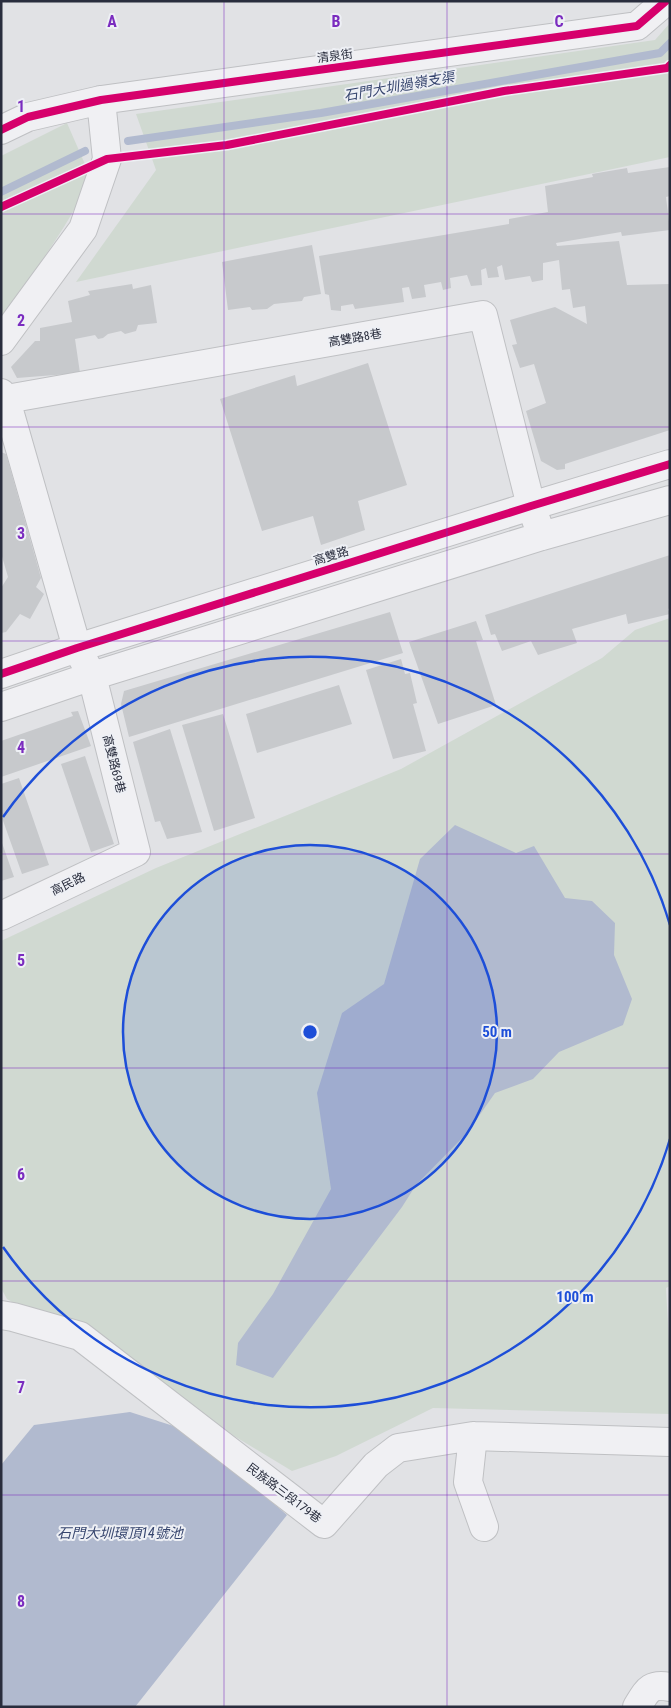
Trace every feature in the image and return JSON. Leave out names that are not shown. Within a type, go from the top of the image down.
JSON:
[{"type":"street","name":"清泉街","points":[[1,130],[28,117],[102,100],[637,26],[666,1]]},
{"type":"street","points":[[1,341],[83,229],[107,159],[102,100]]},
{"type":"street","name":"高雙路8巷","points":[[3,398],[483,315],[530,506],[542,536]]},
{"type":"street","name":"高雙路69巷","points":[[3,398],[77,648],[92,676],[136,852]]},
{"type":"street","name":"高雙路","points":[[1,674],[77,648],[670,464]]},
{"type":"street","points":[[1,707],[92,676],[542,536],[670,500]]},
{"type":"street","name":"高民路","points":[[1,916],[136,852]]},
{"type":"street","name":"民族路三段179巷","points":[[1,1315],[80,1336],[324,1524],[376,1465],[398,1448],[473,1436],[670,1442]]},
{"type":"street","points":[[473,1436],[468,1482],[484,1527]]},
{"type":"street","points":[[637,1707],[648,1689],[659,1685],[670,1686]]},
{"type":"shaded area","points":[[670,23],[670,157],[76,282],[156,170],[136,114],[655,40]]},
{"type":"shaded area","points":[[67,123],[91,178],[61,232],[1,318],[1,156]]},
{"type":"shaded area","points":[[670,618],[670,1286],[666,1288],[670,1360],[670,1414],[433,1408],[336,1456],[292,1471],[7,1299],[1,1288],[1,941],[156,868],[401,769],[602,658],[635,630]]},
{"type":"water","points":[[455,825],[516,853],[534,846],[565,898],[592,901],[615,923],[614,955],[632,999],[623,1025],[559,1052],[533,1079],[495,1093],[467,1133],[416,1185],[402,1207],[273,1378],[236,1365],[238,1343],[273,1294],[331,1189],[317,1093],[342,1013],[384,984],[420,859]]},
{"type":"water","name":"石門大圳環頂14號池","points":[[130,1412],[189,1431],[287,1515],[135,1707],[1,1707],[1,1465],[34,1425]]},
{"type":"building","points":[[670,167],[670,196],[666,197],[670,230],[622,236],[621,232],[556,243],[557,246],[619,241],[627,285],[670,284],[670,430],[565,464],[565,469],[557,470],[541,461],[526,411],[546,403],[534,364],[520,368],[512,345],[517,344],[510,320],[555,307],[587,324],[585,306],[573,308],[570,289],[562,290],[559,260],[543,263],[543,280],[532,282],[530,276],[505,280],[502,265],[497,267],[499,277],[488,278],[486,268],[481,270],[482,285],[471,286],[467,275],[450,278],[451,288],[443,290],[441,282],[424,285],[426,297],[412,299],[409,287],[402,288],[404,302],[355,309],[353,304],[341,306],[341,311],[331,310],[329,295],[325,294],[319,256],[509,224],[509,219],[548,212],[545,186],[593,177],[592,174],[627,168],[628,173]]},
{"type":"building","points":[[312,245],[321,294],[304,297],[302,301],[274,304],[267,309],[252,310],[250,307],[228,310],[222,262]]},
{"type":"building","points":[[132,284],[133,289],[151,285],[157,323],[138,325],[136,331],[125,334],[121,331],[98,339],[95,335],[75,339],[80,373],[17,378],[11,367],[35,341],[40,341],[40,328],[72,322],[68,301],[90,295],[88,291]]},
{"type":"building","points":[[368,363],[407,485],[358,501],[365,530],[321,545],[313,516],[262,531],[220,399],[295,375],[297,386]]},
{"type":"building","points":[[1,452],[6,454],[41,578],[36,587],[44,594],[30,619],[20,614],[6,632],[1,633],[1,588],[8,577],[1,553]]},
{"type":"building","points":[[670,555],[670,608],[668,609],[670,614],[628,624],[626,614],[572,629],[577,643],[538,655],[531,641],[502,651],[495,634],[491,635],[485,615]]},
{"type":"building","points":[[390,612],[403,653],[129,737],[121,704],[124,691]]},
{"type":"building","points":[[476,621],[483,640],[476,641],[496,705],[438,724],[409,642]]},
{"type":"building","points":[[401,659],[405,674],[410,673],[417,703],[413,704],[426,751],[393,759],[366,670]]},
{"type":"building","points":[[339,685],[352,724],[257,753],[246,714]]},
{"type":"building","points":[[78,711],[91,746],[1,777],[1,741],[73,716],[71,712]]},
{"type":"building","points":[[223,714],[255,818],[214,831],[182,725]]},
{"type":"building","points":[[170,729],[202,832],[167,839],[160,821],[155,822],[133,742]]},
{"type":"building","points":[[85,756],[114,844],[91,852],[61,764]]},
{"type":"building","points":[[19,778],[49,865],[22,874],[1,815],[1,784]]},
{"type":"building","points":[[1,840],[14,877],[1,881]]},
{"type":"waterway","name":"石門大圳過嶺支渠","points":[[128,141],[321,113],[660,53],[670,43]]},
{"type":"waterway","name":"石門大圳過嶺支渠","points":[[1,192],[85,151]]},
{"type":"cycle path","points":[[1,130],[28,117],[101,100],[637,26],[666,1]]},
{"type":"cycle path","points":[[1,207],[107,159],[227,145],[504,91],[667,68],[670,65]]},
{"type":"cycle path","points":[[1,674],[77,648],[670,464]]}]
